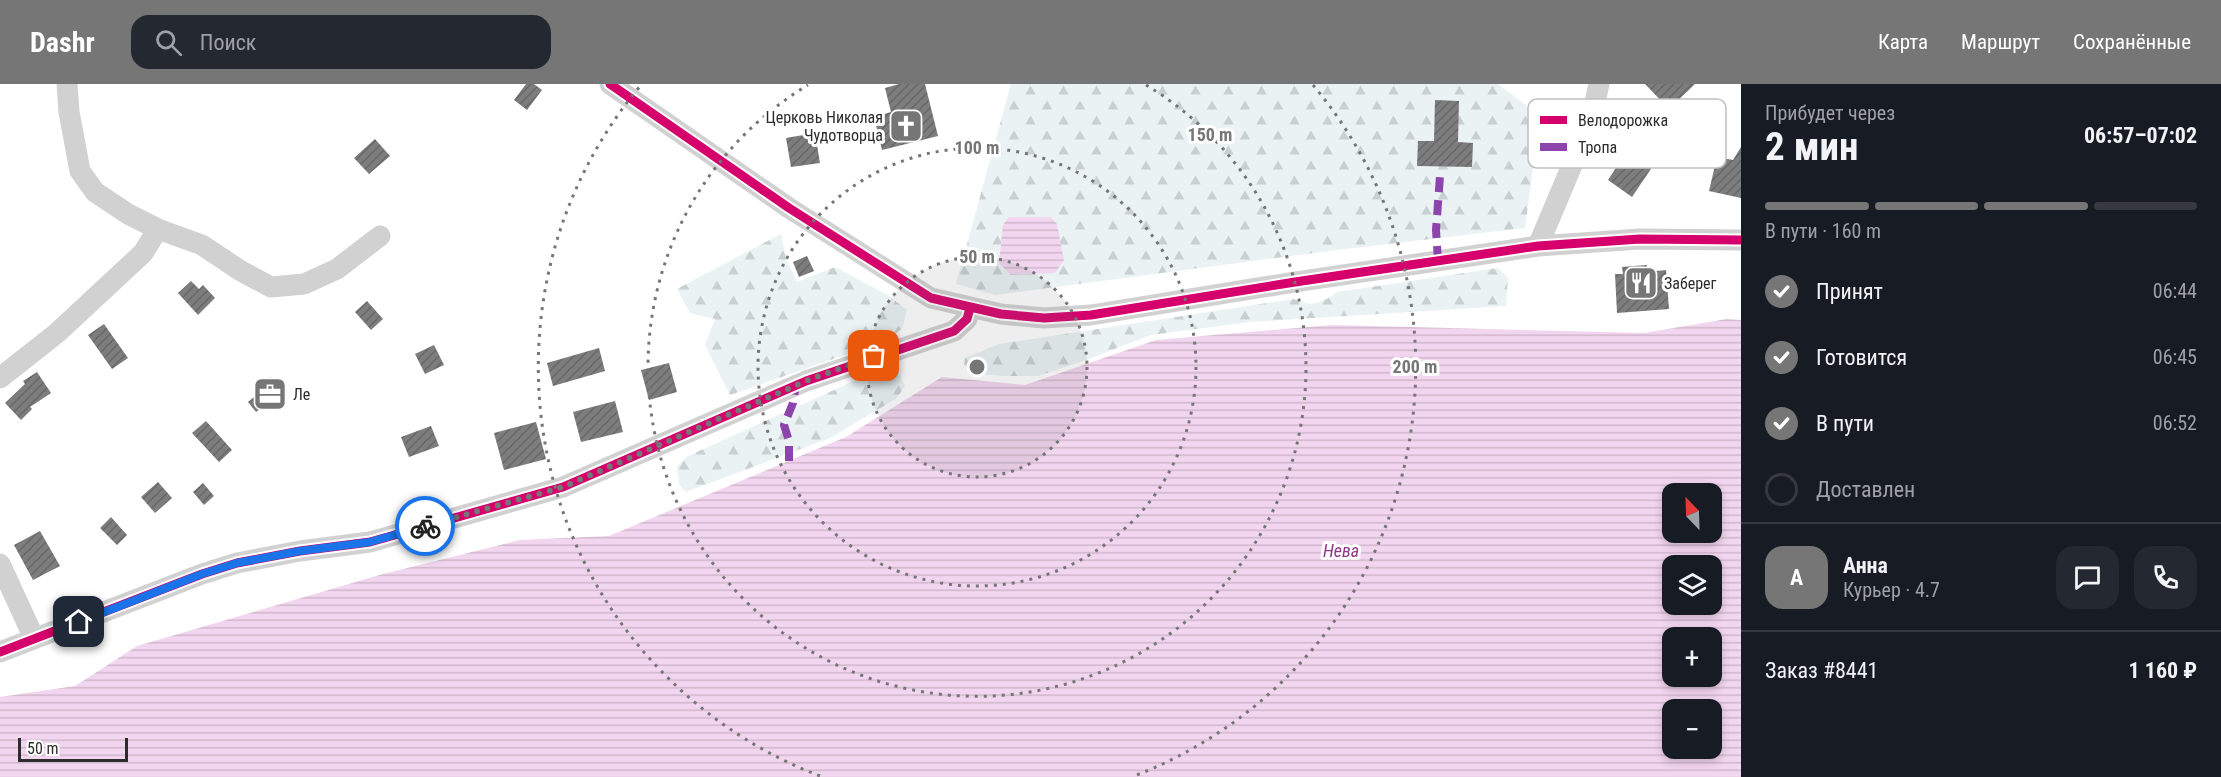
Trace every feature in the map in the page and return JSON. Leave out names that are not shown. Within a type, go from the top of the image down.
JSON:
[{"type":"street","points":[[67,84],[69,112],[80,171],[95,192],[128,214],[158,229],[202,245],[241,271],[271,287],[304,284],[337,269],[380,236]]},
{"type":"street","points":[[610,84],[724,164],[854,250],[932,298],[1001,314],[1044,318],[1091,315],[1538,246],[1640,239],[1741,240]]},
{"type":"street","points":[[1596,99],[1599,84]]},
{"type":"street","points":[[1538,246],[1571,168]]},
{"type":"street","points":[[0,378],[57,333],[143,253],[158,229]]},
{"type":"street","points":[[0,652],[202,574],[237,563],[300,551],[370,542],[563,487],[806,381],[954,330],[967,319],[970,308]]},
{"type":"street","points":[[0,564],[34,638]]},
{"type":"green space","points":[[1011,84],[1498,84],[1528,107],[1528,168],[1533,168],[1525,228],[995,295],[956,284]]},
{"type":"green space","points":[[781,234],[786,259],[797,282],[835,267],[889,296],[907,310],[902,329],[885,341],[730,395],[705,345],[715,319],[690,313],[677,289]]},
{"type":"green space","points":[[1498,268],[1508,278],[1506,306],[1250,322],[1151,335],[1038,376],[971,373],[964,365],[965,358],[999,344],[1294,299],[1311,304],[1327,299],[1337,292]]},
{"type":"green space","points":[[890,368],[899,374],[905,386],[897,398],[830,438],[686,492],[679,485],[677,466],[688,456],[874,372]]},
{"type":"water","points":[[1009,217],[1051,217],[1057,224],[1064,260],[1055,273],[1011,275],[999,263],[1003,225]]},
{"type":"water","name":"Нева","points":[[1727,319],[1741,320],[1741,777],[0,777],[0,697],[75,686],[137,646],[383,574],[520,540],[609,536],[846,437],[942,377],[1025,385],[1156,340],[1332,325],[1644,333]]},
{"type":"building","points":[[526,84],[534,84],[542,90],[527,110],[514,100]]},
{"type":"building","name":"Церковь Николая Чудотворца","points":[[899,84],[925,84],[938,136],[882,150],[874,117],[891,112],[885,88]]},
{"type":"building","points":[[1645,84],[1695,84],[1679,99],[1659,99]]},
{"type":"building","points":[[1435,100],[1459,101],[1458,142],[1473,143],[1472,167],[1417,166],[1418,141],[1434,141]]},
{"type":"building","points":[[815,133],[820,163],[791,167],[786,138]]},
{"type":"building","points":[[375,139],[390,156],[369,174],[354,158]]},
{"type":"building","points":[[1741,147],[1741,198],[1709,191],[1714,168],[1726,168],[1726,159],[1733,160]]},
{"type":"building","points":[[1616,168],[1652,168],[1632,197],[1608,180]]},
{"type":"building","points":[[807,256],[814,271],[799,277],[793,262]]},
{"type":"building","name":"Заберег","points":[[1647,265],[1647,272],[1666,270],[1669,309],[1617,313],[1615,274],[1623,274],[1622,267]]},
{"type":"building","points":[[191,281],[199,289],[203,285],[215,298],[198,315],[178,293]]},
{"type":"building","points":[[367,301],[383,319],[371,330],[355,312]]},
{"type":"building","points":[[104,324],[128,358],[112,369],[88,335]]},
{"type":"building","points":[[434,345],[444,365],[425,374],[415,354]]},
{"type":"building","points":[[599,348],[605,371],[553,386],[547,363]]},
{"type":"building","points":[[669,363],[677,392],[649,400],[641,370]]},
{"type":"building","points":[[37,372],[51,393],[30,407],[32,409],[21,420],[5,403],[25,384],[23,381]]},
{"type":"building","points":[[270,377],[285,397],[273,406],[270,401],[256,412],[248,402],[263,390],[259,385]]},
{"type":"building","points":[[615,401],[623,432],[581,442],[573,412]]},
{"type":"building","points":[[206,421],[232,450],[219,462],[192,433]]},
{"type":"building","points":[[536,422],[546,459],[504,470],[494,433]]},
{"type":"building","points":[[431,426],[439,446],[409,457],[401,437]]},
{"type":"building","points":[[158,482],[172,498],[155,513],[141,497]]},
{"type":"building","points":[[203,483],[214,496],[204,505],[193,492]]},
{"type":"building","points":[[111,517],[127,535],[117,545],[100,528]]},
{"type":"building","points":[[40,531],[60,566],[33,580],[14,545]]},
{"type":"marked path","points":[[1438,261],[1436,230],[1440,176]]},
{"type":"marked path","points":[[789,461],[789,441],[784,425],[793,403],[796,385]]},
{"type":"cycle path","points":[[610,84],[789,208],[931,298],[1001,314],[1044,318],[1091,315],[1538,246],[1640,239],[1741,240]]},
{"type":"cycle path","points":[[0,652],[202,574],[237,563],[300,551],[370,542],[563,487],[806,381],[954,331],[967,319],[970,308]]},
{"type":"way so far","points":[[425,526],[563,487],[677,439],[748,405],[874,356]]},
{"type":"place","name":"Церковь Николая Чудотворца","points":[[906,126]]},
{"type":"place","name":"Заберег","points":[[1641,283]]},
{"type":"place","name":"Ле","points":[[270,394]]},
{"type":"route","points":[[79,622],[167,587],[237,563],[300,551],[370,542],[425,526]]}]
